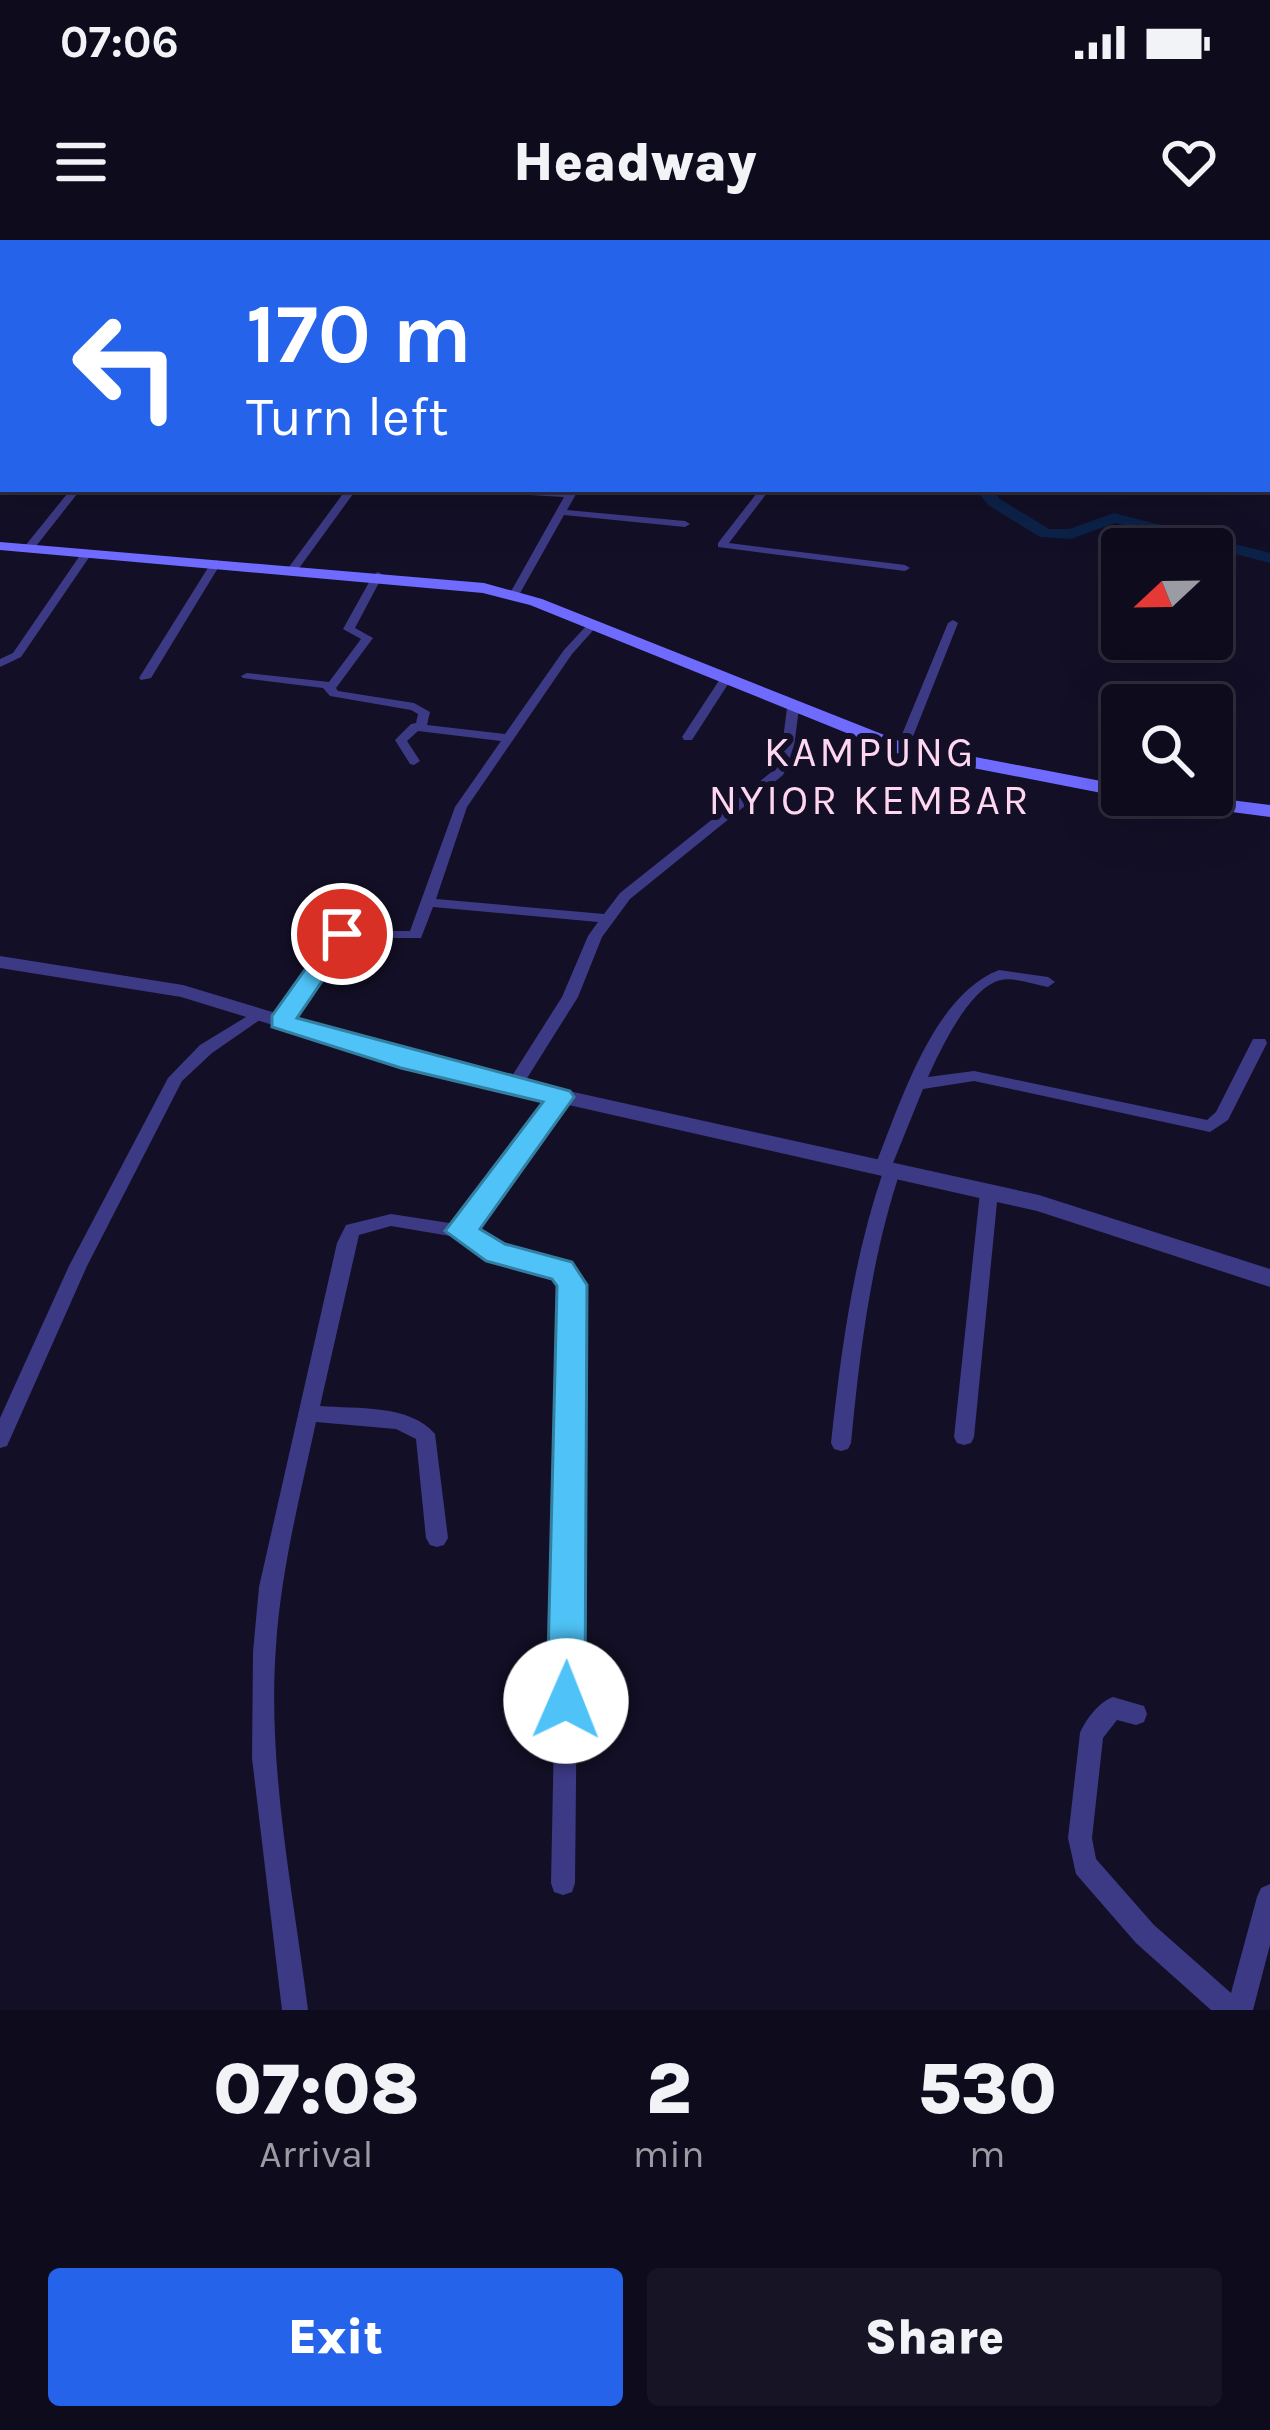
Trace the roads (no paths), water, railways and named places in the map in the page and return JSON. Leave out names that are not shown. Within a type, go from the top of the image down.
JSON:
[{"type":"main road","points":[[0,546],[378,575],[514,595],[902,748],[1101,786]]},
{"type":"main road","points":[[1233,806],[1270,811]]},
{"type":"street","points":[[29,548],[74,492]]},
{"type":"street","points":[[292,569],[345,492]]},
{"type":"street","points":[[514,595],[573,492]]},
{"type":"street","points":[[763,492],[722,544],[905,568]]},
{"type":"street","points":[[562,512],[685,524]]},
{"type":"street","points":[[0,664],[17,655],[87,553]]},
{"type":"street","points":[[145,678],[216,563]]},
{"type":"street","points":[[330,688],[367,638],[349,629],[378,575]]},
{"type":"street","points":[[902,748],[952,623]]},
{"type":"street","points":[[281,1022],[342,934],[411,938],[431,903],[461,807],[593,625]]},
{"type":"street","points":[[247,676],[330,688],[334,694],[421,709],[422,727]]},
{"type":"street","points":[[688,737],[724,681]]},
{"type":"street","points":[[514,1087],[570,997],[608,919],[646,877],[776,776],[788,755],[794,707]]},
{"type":"street","points":[[414,761],[401,740],[409,730],[422,727],[509,738]]},
{"type":"street","points":[[431,903],[608,919]]},
{"type":"street","points":[[0,962],[155,984],[514,1087],[989,1192],[1158,1238],[1270,1278]]},
{"type":"street","points":[[841,1443],[867,1248],[888,1168],[931,1052],[982,984],[999,975],[1048,982]]},
{"type":"street","points":[[0,1440],[79,1266],[176,1078],[206,1049],[259,1014]]},
{"type":"street","points":[[919,1084],[974,1076],[1210,1126],[1222,1116],[1259,1043]]},
{"type":"street","points":[[460,1231],[480,1211],[560,1097]]},
{"type":"street","points":[[964,1437],[989,1192]]},
{"type":"street","points":[[295,2010],[264,1758],[270,1587],[352,1230],[392,1220],[460,1231],[496,1253],[562,1270],[572,1285],[563,1883]]},
{"type":"street","points":[[312,1413],[399,1421],[425,1433],[437,1538]]},
{"type":"street","points":[[1136,1714],[1113,1708],[1092,1733],[1080,1838],[1085,1865],[1118,1906],[1231,2010]]},
{"type":"street","points":[[1240,2010],[1270,1897]]},
{"type":"waterway","points":[[986,492],[994,502],[1046,534],[1071,534],[1114,518],[1270,558]]},
{"type":"district","name":"KAMPUNG NYIOR KEMBAR","points":[[870,776]]}]
